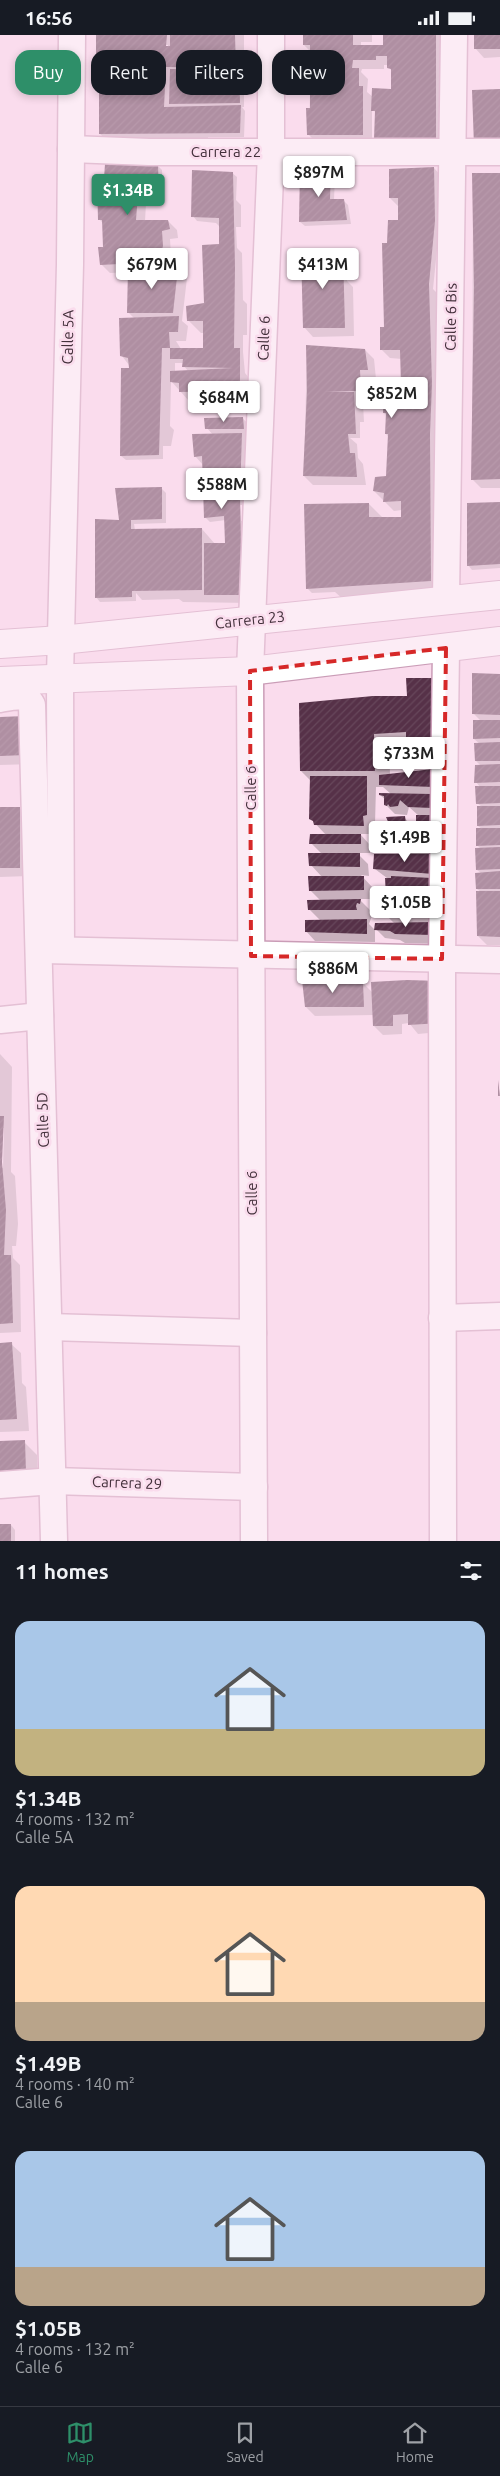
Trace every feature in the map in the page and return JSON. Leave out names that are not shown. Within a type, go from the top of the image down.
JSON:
[{"type":"main road","name":"Carrera 23","points":[[0,644],[61,640],[446,599],[500,595]]},
{"type":"main road","points":[[0,681],[60,677],[250,671],[500,641]]},
{"type":"street","name":"Calle 5A","points":[[49,949],[61,640],[72,35]]},
{"type":"street","name":"Calle 6","points":[[254,1541],[250,671],[254,619],[271,152],[271,35]]},
{"type":"street","name":"Calle 6 Bis","points":[[446,599],[454,35]]},
{"type":"street","name":"Carrera 22","points":[[71,149],[271,152],[500,152]]},
{"type":"street","points":[[443,1541],[442,959],[446,648]]},
{"type":"street","name":"Calle 5D","points":[[0,699],[23,696],[30,700],[32,705],[49,949],[40,1016],[54,1541]]},
{"type":"street","points":[[49,949],[251,956],[500,960]]},
{"type":"street","points":[[0,1020],[40,1016]]},
{"type":"street","points":[[442,1317],[500,1316]]},
{"type":"street","points":[[49,1327],[253,1333]]},
{"type":"street","name":"Carrera 29","points":[[0,1485],[53,1481],[254,1487]]},
{"type":"highlighted area","points":[[446,648],[442,959],[251,956],[250,671]]},
{"type":"building","points":[[96,35],[167,35],[166,46],[170,46],[170,35],[235,35],[235,50],[176,50],[176,67],[166,67],[166,50],[96,50]]},
{"type":"building","points":[[303,35],[353,35],[353,45],[383,45],[383,35],[436,35],[436,141],[374,139],[375,111],[371,111],[372,88],[391,89],[391,69],[387,68],[387,56],[376,56],[376,60],[353,60],[352,68],[359,68],[359,86],[363,86],[363,135],[307,135],[306,108],[310,108],[310,95],[345,95],[345,50],[310,50],[310,45],[303,45]]},
{"type":"building","points":[[474,35],[500,35],[500,49],[474,49]]},
{"type":"building","points":[[170,69],[176,69],[176,95],[240,95],[240,103],[169,104]]},
{"type":"building","points":[[500,89],[500,146],[474,146],[472,90]]},
{"type":"building","points":[[99,95],[165,95],[164,107],[241,105],[240,133],[99,134]]},
{"type":"building","points":[[105,164],[158,165],[159,194],[138,194],[136,220],[168,220],[170,229],[162,231],[163,246],[159,262],[100,265],[98,247],[103,247],[102,220],[98,220],[97,179],[104,178]]},
{"type":"building","points":[[434,167],[435,221],[429,284],[432,383],[430,434],[431,581],[306,589],[304,504],[369,503],[369,517],[401,517],[401,501],[383,502],[384,493],[373,491],[375,477],[386,476],[388,434],[385,434],[386,413],[383,413],[384,386],[401,385],[400,350],[380,350],[380,327],[384,327],[382,243],[387,243],[388,220],[398,220],[398,198],[389,198],[389,169]]},
{"type":"building","points":[[300,169],[331,169],[330,199],[344,199],[347,220],[299,222]]},
{"type":"building","points":[[192,170],[233,172],[234,348],[240,348],[240,391],[179,392],[179,383],[170,382],[170,371],[233,368],[182,367],[183,359],[170,359],[170,348],[203,348],[203,321],[187,321],[186,306],[204,303],[202,245],[219,244],[219,218],[191,217]]},
{"type":"building","points":[[472,173],[500,173],[500,479],[471,480],[474,287]]},
{"type":"building","points":[[301,252],[343,252],[345,328],[303,328]]},
{"type":"building","points":[[178,268],[173,313],[127,313],[128,269]]},
{"type":"building","points":[[179,316],[178,332],[169,332],[170,348],[162,348],[159,455],[120,456],[121,368],[129,368],[128,358],[120,356],[119,318]]},
{"type":"building","points":[[306,345],[365,349],[368,370],[360,370],[361,391],[325,391],[354,392],[356,434],[348,434],[350,453],[355,453],[357,477],[303,476],[307,391]]},
{"type":"building","points":[[243,417],[244,429],[205,429],[204,418]]},
{"type":"building","points":[[242,433],[240,495],[242,595],[204,595],[204,543],[225,543],[224,516],[204,518],[202,456],[194,457],[192,434]]},
{"type":"building","points":[[162,487],[162,519],[131,520],[131,529],[202,528],[202,590],[132,591],[132,597],[95,598],[95,519],[119,520],[115,488]]},
{"type":"building","points":[[500,502],[500,564],[467,566],[467,503]]},
{"type":"building","points":[[472,673],[500,674],[500,715],[472,714]]},
{"type":"building","points":[[406,678],[434,678],[436,749],[406,752],[406,732],[374,734],[375,771],[300,771],[299,703],[373,696],[407,696]]},
{"type":"building","points":[[25,716],[26,755],[0,756],[0,717]]},
{"type":"building","points":[[473,720],[500,720],[500,738],[473,739]]},
{"type":"building","points":[[500,742],[500,761],[475,761],[474,743]]},
{"type":"building","points":[[500,764],[500,782],[474,783],[475,765]]},
{"type":"building","points":[[433,769],[434,787],[379,785],[379,775]]},
{"type":"building","points":[[310,776],[367,776],[367,815],[363,816],[364,826],[314,825],[313,821],[309,819]]},
{"type":"building","points":[[475,786],[500,786],[500,803],[476,804]]},
{"type":"building","points":[[379,793],[432,794],[432,808],[408,807],[400,800],[398,806],[390,807],[388,804],[387,806],[384,805],[384,796],[379,795]]},
{"type":"building","points":[[477,806],[500,806],[500,825],[477,826]]},
{"type":"building","points":[[0,807],[20,807],[20,868],[0,868]]},
{"type":"building","points":[[416,815],[432,815],[430,849],[397,847],[396,841],[391,837],[392,828],[387,829],[389,824],[386,817],[405,816],[407,833],[412,828],[416,828]]},
{"type":"building","points":[[476,828],[500,828],[500,845],[476,846]]},
{"type":"building","points":[[310,834],[361,834],[361,844],[309,844]]},
{"type":"building","points":[[500,847],[500,869],[476,870],[475,848]]},
{"type":"building","points":[[308,853],[360,853],[360,867],[309,866]]},
{"type":"building","points":[[374,854],[433,854],[433,874],[373,869]]},
{"type":"building","points":[[500,871],[500,889],[476,889],[475,873]]},
{"type":"building","points":[[308,876],[364,876],[364,890],[309,891]]},
{"type":"building","points":[[391,876],[432,878],[433,896],[386,896],[385,878],[391,878]]},
{"type":"building","points":[[476,891],[500,891],[500,937],[477,936]]},
{"type":"building","points":[[361,899],[360,904],[357,903],[357,910],[308,910],[307,900]]},
{"type":"building","points":[[433,901],[433,917],[393,917],[393,914],[383,914],[382,902]]},
{"type":"building","points":[[367,919],[367,934],[305,932],[305,920]]},
{"type":"building","points":[[433,922],[432,935],[395,934],[390,931],[374,930],[375,923]]},
{"type":"building","points":[[302,980],[363,982],[364,1007],[305,1007]]},
{"type":"building","points":[[440,981],[441,1023],[408,1025],[408,1014],[393,1015],[393,1026],[373,1026],[371,982]]},
{"type":"building","points":[[498,1080],[500,1096],[498,1096]]},
{"type":"building","points":[[0,1116],[4,1116],[2,1162],[6,1210],[4,1255],[11,1255],[13,1323],[0,1324]]},
{"type":"building","points":[[12,1342],[17,1419],[0,1420],[0,1343]]},
{"type":"building","points":[[25,1440],[26,1473],[0,1474],[0,1441]]},
{"type":"building","points":[[0,1524],[11,1524],[11,1541],[0,1541]]}]
